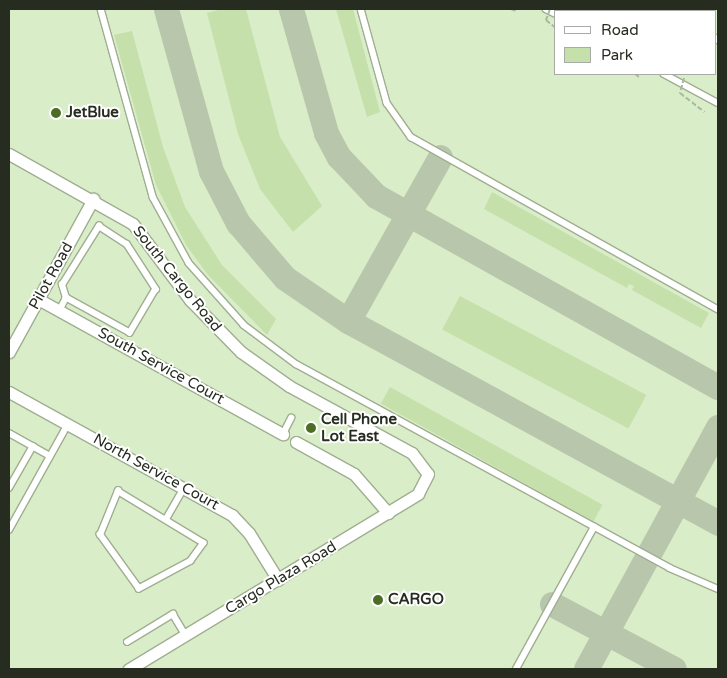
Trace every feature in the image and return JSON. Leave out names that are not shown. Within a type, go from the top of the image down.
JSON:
[{"type":"street","name":"South Cargo Road","points":[[9,154],[93,199],[133,224],[190,300],[241,352],[289,386],[417,457],[427,469],[428,483]]},
{"type":"street","name":"Pilot Road","points":[[9,352],[93,199]]},
{"type":"street","name":"South Service Court","points":[[38,299],[283,434]]},
{"type":"street","name":"North Service Court","points":[[9,392],[184,488],[236,519],[278,580]]},
{"type":"street","points":[[296,442],[354,474],[388,513]]},
{"type":"street","name":"Cargo Plaza Road","points":[[129,669],[388,513],[428,483]]},
{"type":"lane","points":[[101,9],[153,197],[189,263],[228,310],[296,364],[594,527],[718,589]]},
{"type":"lane","points":[[361,9],[387,103],[420,144],[718,309]]},
{"type":"lane","points":[[666,75],[718,103]]},
{"type":"lane","points":[[60,311],[66,298],[62,285],[99,226],[127,244],[156,289],[130,332],[66,298]]},
{"type":"lane","points":[[283,434],[291,418]]},
{"type":"lane","points":[[9,530],[68,424]]},
{"type":"lane","points":[[9,433],[50,456]]},
{"type":"lane","points":[[9,488],[33,446]]},
{"type":"lane","points":[[166,519],[184,488]]},
{"type":"lane","points":[[118,491],[166,519],[204,543],[191,561],[139,589],[100,535],[108,509],[118,491]]},
{"type":"lane","points":[[516,669],[594,527]]},
{"type":"lane","points":[[127,642],[173,614],[186,636]]},
{"type":"path","points":[[510,9],[516,11]]},
{"type":"path","points":[[550,9],[546,20],[554,26]]},
{"type":"path","points":[[684,78],[680,93],[704,112]]},
{"type":"shaded area","points":[[9,9],[718,9],[718,669],[9,669]]},
{"type":"green space","points":[[222,9],[246,9],[280,137],[322,206],[293,232],[260,189],[238,134],[207,13]]},
{"type":"green space","points":[[336,9],[353,9],[380,112],[367,117]]},
{"type":"green space","points":[[132,31],[163,147],[185,207],[222,265],[276,319],[267,335],[208,275],[186,245],[156,185],[114,35]]},
{"type":"green space","points":[[492,192],[709,313],[701,328],[632,290],[634,286],[629,284],[627,288],[484,209]]},
{"type":"green space","points":[[460,296],[646,395],[628,429],[442,330]]},
{"type":"green space","points":[[390,387],[603,505],[593,521],[381,404]]},
{"type":"taxiway","points":[[166,9],[211,171],[238,223],[285,278],[348,321],[718,523]]},
{"type":"taxiway","points":[[291,9],[326,133],[339,157],[376,196],[718,387]]},
{"type":"taxiway","points":[[348,321],[440,157]]},
{"type":"taxiway","points":[[586,669],[718,427]]},
{"type":"taxiway","points":[[552,604],[674,669]]},
{"type":"place","name":"JetBlue","points":[[56,113]]},
{"type":"place","name":"Cell Phone Lot East","points":[[311,428]]},
{"type":"place","name":"CARGO","points":[[378,600]]}]
